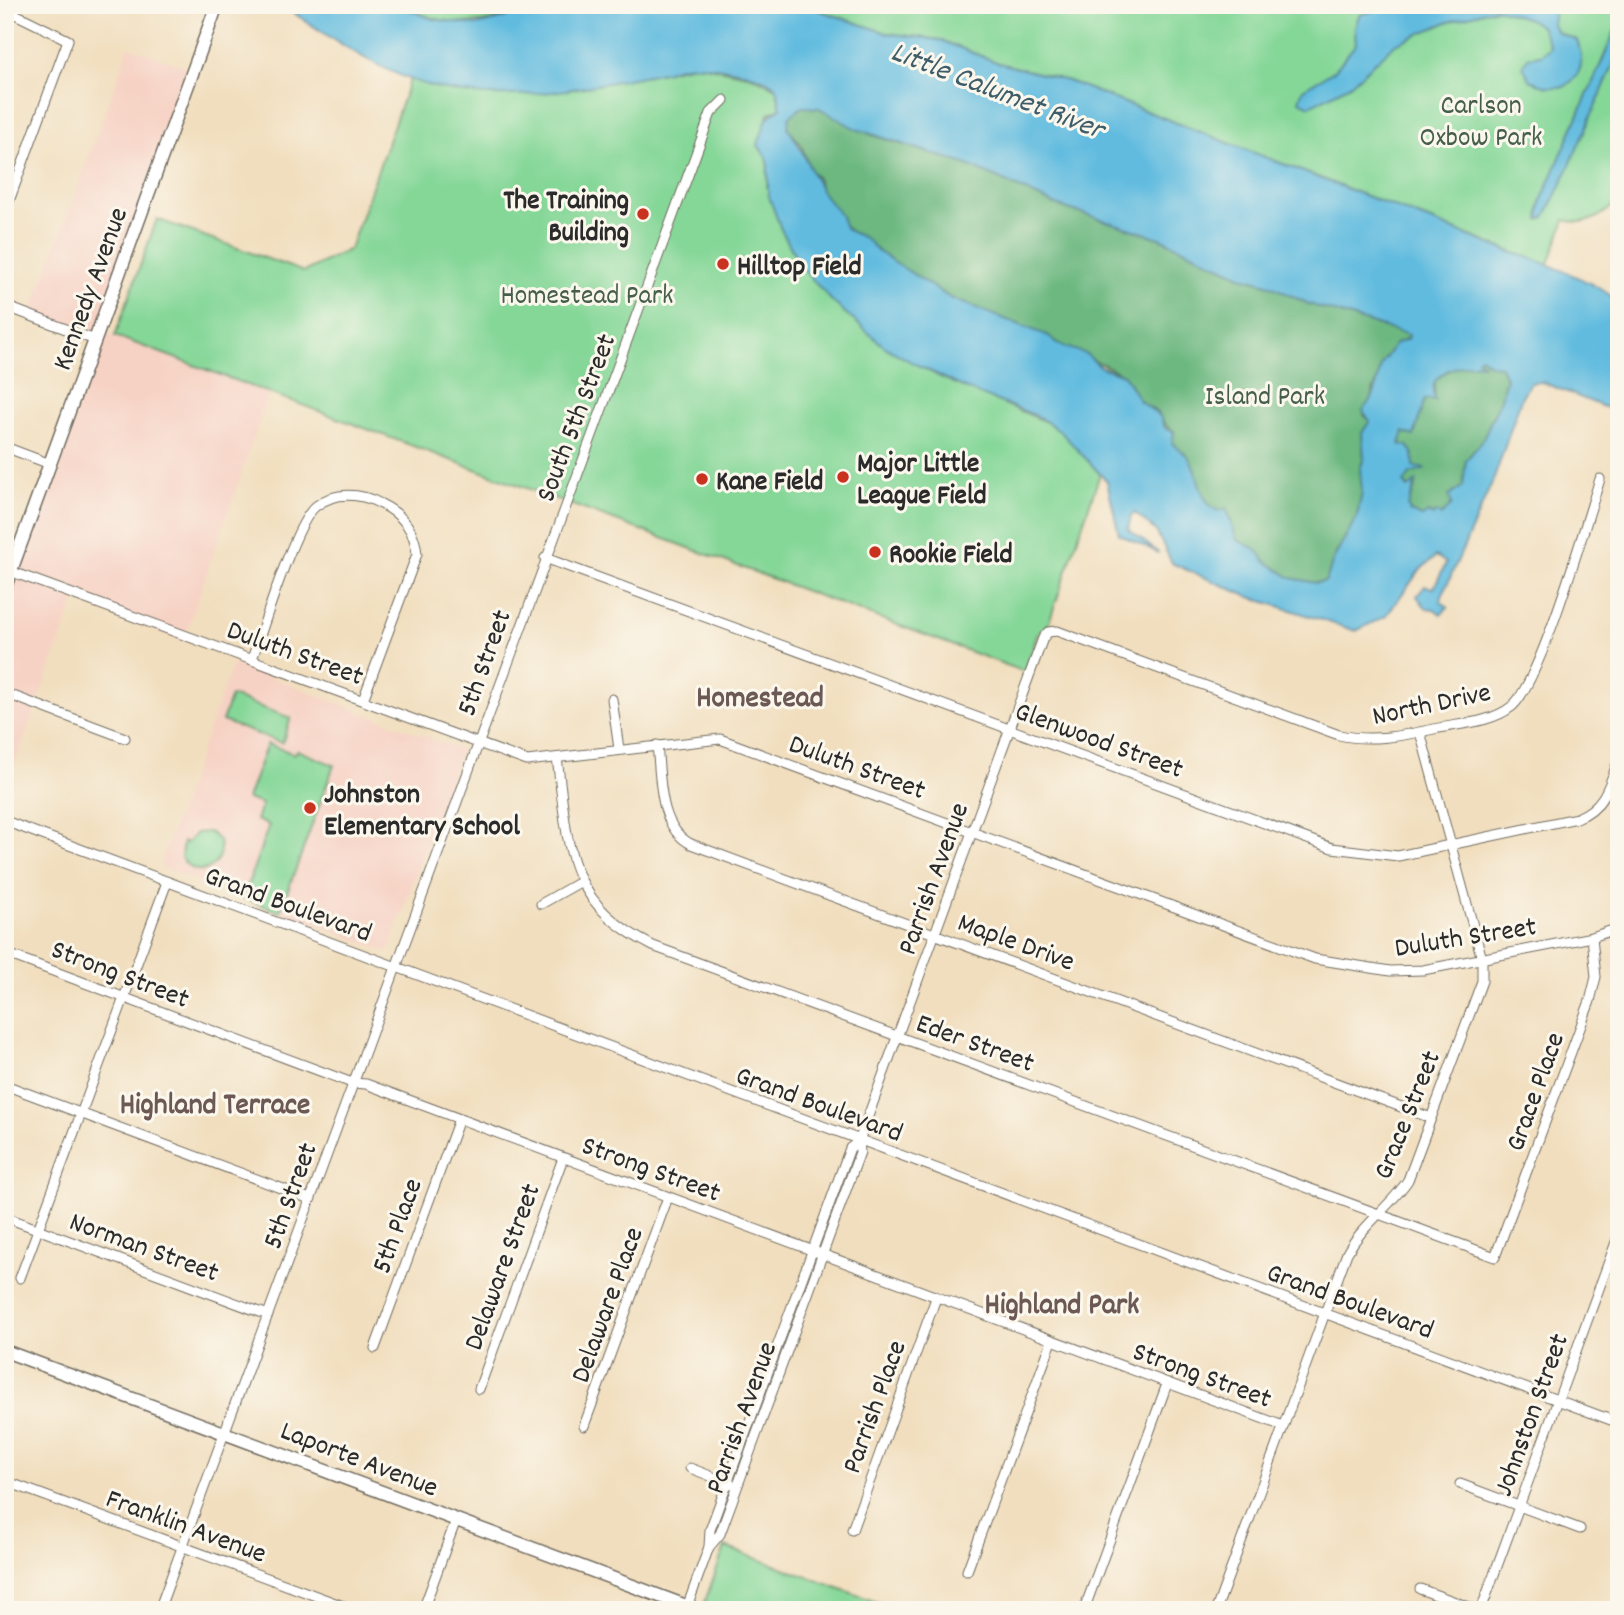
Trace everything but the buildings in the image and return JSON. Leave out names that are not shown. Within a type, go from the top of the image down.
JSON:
[{"type":"street","name":"Kennedy Avenue","points":[[5,587],[8,571],[50,464],[217,5]]},
{"type":"street","points":[[5,9],[68,40],[5,212]]},
{"type":"street","name":"South 5th Street","points":[[545,558],[711,113],[724,100]]},
{"type":"street","points":[[5,306],[95,340]]},
{"type":"street","points":[[5,447],[50,464]]},
{"type":"street","name":"North Drive","points":[[1048,632],[1056,631],[1339,735],[1380,739],[1499,715],[1513,706],[1527,690],[1600,479]]},
{"type":"street","points":[[252,659],[309,513],[331,498],[346,495],[375,501],[400,516],[411,530],[417,554],[363,700]]},
{"type":"street","name":"Glenwood Street","points":[[545,558],[1332,848],[1398,856],[1589,813],[1606,794],[1619,758]]},
{"type":"street","name":"5th Street","points":[[159,1610],[545,558]]},
{"type":"street","name":"Duluth Street","points":[[8,571],[527,761],[720,739],[1315,959],[1390,971],[1423,970],[1592,937],[1619,928]]},
{"type":"street","name":"Parrish Avenue","points":[[709,1547],[720,1534],[860,1152],[859,1141],[897,1035],[1043,638],[1048,632]]},
{"type":"street","points":[[5,693],[125,738]]},
{"type":"street","points":[[612,699],[619,749]]},
{"type":"street","name":"Grace Street","points":[[1216,1610],[1347,1253],[1356,1236],[1398,1194],[1408,1180],[1482,981],[1482,959],[1420,732]]},
{"type":"street","name":"Maple Drive","points":[[657,746],[667,817],[676,834],[684,840],[1431,1118]]},
{"type":"street","name":"Eder Street","points":[[557,758],[570,846],[580,882],[608,918],[624,932],[653,946],[1495,1257]]},
{"type":"street","name":"Grand Boulevard","points":[[5,821],[1619,1423]]},
{"type":"street","points":[[20,1278],[167,882]]},
{"type":"street","points":[[541,904],[580,882]]},
{"type":"street","name":"Grace Place","points":[[1495,1257],[1590,1001],[1596,977],[1592,937]]},
{"type":"street","name":"Strong Street","points":[[5,953],[352,1083],[366,1084],[1283,1426]]},
{"type":"street","points":[[5,1085],[310,1199]]},
{"type":"street","name":"5th Place","points":[[375,1348],[459,1119]]},
{"type":"street","name":"Parrish Avenue","points":[[690,1609],[709,1547],[710,1530],[727,1482],[850,1148],[859,1141]]},
{"type":"street","name":"Delaware Street","points":[[479,1389],[563,1158]]},
{"type":"street","name":"Delaware Place","points":[[584,1426],[668,1197]]},
{"type":"street","name":"Norman Street","points":[[5,1217],[268,1315]]},
{"type":"street","name":"Johnston Street","points":[[1479,1610],[1615,1254],[1619,1234]]},
{"type":"street","name":"Parrish Place","points":[[852,1530],[936,1298]]},
{"type":"street","points":[[967,1571],[1052,1341]]},
{"type":"street","name":"Laporte Avenue","points":[[5,1351],[690,1609]]},
{"type":"street","points":[[1084,1610],[1167,1384]]},
{"type":"street","points":[[690,1468],[737,1486]]},
{"type":"street","name":"Franklin Avenue","points":[[5,1481],[354,1610]]},
{"type":"street","points":[[1460,1484],[1580,1529]]},
{"type":"street","points":[[423,1610],[457,1520]]},
{"type":"street","points":[[1420,1589],[1479,1610]]},
{"type":"shaded area","points":[[129,47],[191,69],[94,337],[31,313]]},
{"type":"shaded area","points":[[101,331],[269,394],[183,641],[75,600],[5,790],[5,594]]},
{"type":"shaded area","name":"Johnston Elementary School","points":[[233,663],[461,750],[388,952],[159,866]]},
{"type":"green space","points":[[398,5],[530,5],[497,19],[464,23],[432,18]]},
{"type":"green space","name":"Carlson Oxbow Park","points":[[803,5],[1619,5],[1619,201],[1594,219],[1581,222],[1565,220],[1548,266],[1068,81],[999,63],[940,40],[887,33]]},
{"type":"green space","name":"Homestead Park","points":[[699,65],[752,76],[776,88],[781,108],[769,113],[758,145],[768,160],[767,187],[781,229],[801,267],[834,303],[885,347],[940,377],[1049,423],[1066,436],[1100,474],[1048,625],[1038,633],[1025,672],[115,336],[157,219],[304,272],[350,249],[410,79],[441,88],[472,92],[533,92]]},
{"type":"green space","name":"Island Park","points":[[802,106],[819,108],[872,135],[968,165],[1059,206],[1160,238],[1309,304],[1409,335],[1384,364],[1364,415],[1370,421],[1362,433],[1362,492],[1357,516],[1334,558],[1326,581],[1316,583],[1291,578],[1265,561],[1256,550],[1236,539],[1229,514],[1212,509],[1203,495],[1194,468],[1172,443],[1174,431],[1165,425],[1156,412],[1137,398],[1124,376],[1065,347],[1049,336],[950,298],[842,225],[842,218],[821,191],[817,178],[810,170],[801,144],[788,129],[788,117]]},
{"type":"green space","points":[[1480,356],[1488,363],[1501,366],[1506,377],[1501,399],[1481,443],[1466,460],[1463,486],[1450,496],[1452,505],[1441,516],[1428,513],[1422,518],[1410,512],[1408,506],[1416,485],[1409,488],[1404,483],[1410,473],[1421,469],[1414,467],[1408,446],[1400,445],[1404,432],[1410,434],[1426,398],[1434,400],[1435,381],[1456,366],[1481,364],[1477,360]]},
{"type":"green space","points":[[231,696],[291,718],[282,743],[222,721]]},
{"type":"green space","points":[[267,744],[295,754],[297,750],[334,765],[280,912],[243,898],[269,825],[256,820],[262,804],[247,799]]},
{"type":"green space","points":[[209,832],[219,840],[218,858],[208,869],[194,869],[181,857],[183,842],[187,843],[196,833]]},
{"type":"green space","points":[[725,1547],[899,1610],[720,1610],[704,1604]]},
{"type":"water","name":"Little Calumet River","points":[[282,5],[398,5],[433,19],[476,25],[504,18],[530,5],[803,5],[887,33],[940,40],[999,63],[1068,81],[1549,265],[1580,278],[1612,297],[1619,294],[1619,413],[1542,382],[1530,383],[1522,396],[1495,476],[1442,596],[1441,601],[1448,607],[1441,614],[1426,608],[1417,596],[1425,586],[1434,588],[1446,563],[1436,556],[1420,570],[1386,616],[1356,631],[1247,596],[1172,563],[1156,531],[1135,513],[1131,516],[1128,529],[1159,553],[1119,534],[1107,481],[1059,430],[1037,416],[971,391],[913,363],[885,347],[834,303],[801,267],[781,229],[768,194],[768,160],[758,145],[767,119],[781,108],[777,90],[770,83],[733,70],[693,65],[585,87],[532,94],[452,91],[429,86],[384,68],[342,45]],"holes":[[[802,107],[819,108],[856,129],[968,165],[1059,206],[1160,238],[1309,304],[1409,335],[1408,339],[1395,344],[1381,365],[1375,392],[1363,411],[1370,421],[1362,433],[1362,492],[1357,517],[1334,558],[1326,581],[1316,583],[1291,578],[1265,561],[1256,549],[1237,540],[1226,508],[1219,511],[1208,502],[1189,458],[1172,443],[1174,432],[1165,428],[1160,416],[1140,401],[1124,375],[1101,367],[1086,354],[1057,344],[1049,336],[950,298],[879,252],[865,238],[847,230],[838,212],[818,185],[788,129],[789,117]],[[1480,356],[1491,365],[1501,366],[1506,377],[1501,399],[1481,443],[1466,460],[1463,486],[1449,496],[1452,505],[1441,516],[1436,512],[1433,516],[1428,513],[1422,517],[1410,512],[1408,506],[1416,482],[1408,488],[1404,483],[1410,474],[1426,469],[1414,467],[1413,453],[1408,446],[1400,444],[1404,432],[1414,436],[1425,399],[1435,400],[1433,390],[1440,376],[1456,367],[1484,364],[1477,360]]]},
{"type":"water","points":[[1394,5],[1555,5],[1552,24],[1557,32],[1577,40],[1581,54],[1579,72],[1564,87],[1547,87],[1530,80],[1523,66],[1528,57],[1541,55],[1550,47],[1542,28],[1531,20],[1496,8],[1445,23],[1395,44],[1350,85],[1310,106],[1299,101],[1303,89],[1334,71],[1356,44],[1355,28],[1359,15]]},
{"type":"water","points":[[1619,22],[1619,52],[1559,190],[1545,217],[1539,220],[1541,201]]},
{"type":"place","name":"The Training Building","points":[[643,214]]},
{"type":"place","name":"Hilltop Field","points":[[723,264]]},
{"type":"place","name":"Major Little League Field","points":[[843,477]]},
{"type":"place","name":"Kane Field","points":[[702,479]]},
{"type":"place","name":"Rookie Field","points":[[875,552]]},
{"type":"place","name":"Johnston Elementary School","points":[[310,808]]},
{"type":"district","name":"Homestead","points":[[760,696]]},
{"type":"district","name":"Highland Terrace","points":[[215,1103]]},
{"type":"district","name":"Highland Park","points":[[1062,1303]]}]
